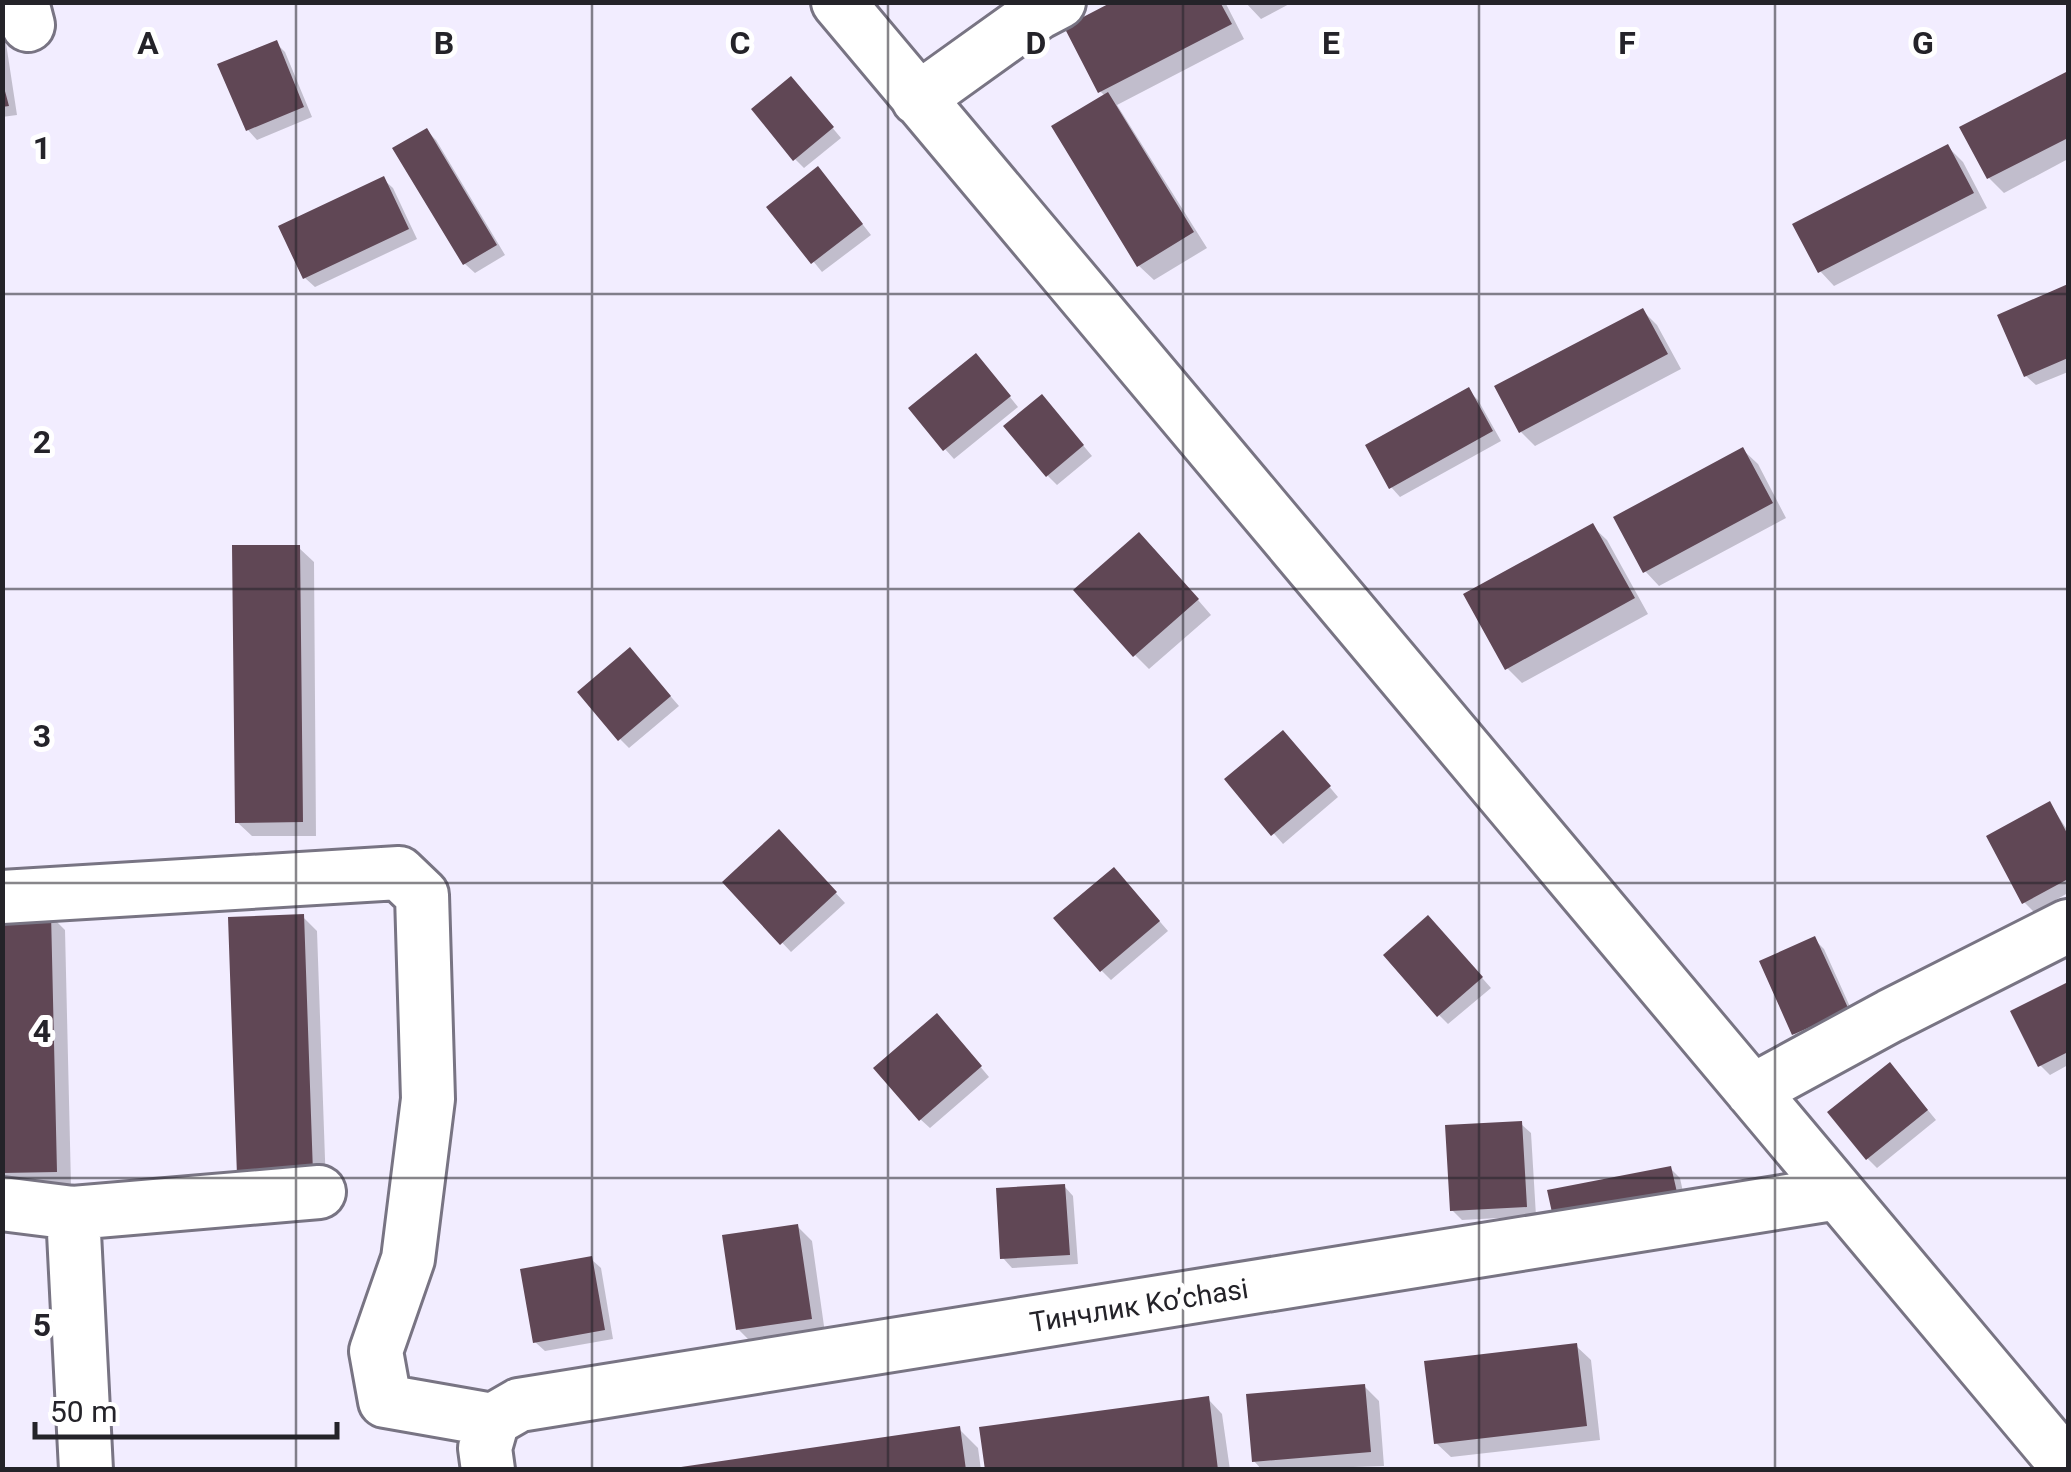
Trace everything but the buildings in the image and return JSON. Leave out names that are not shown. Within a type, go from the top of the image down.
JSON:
[{"type":"street","points":[[918,98],[1058,2]]},
{"type":"street","points":[[840,3],[2068,1467]]},
{"type":"street","points":[[2,897],[399,873],[422,895],[428,1099],[408,1258],[376,1351],[385,1401],[491,1445]]},
{"type":"street","points":[[1752,1091],[2068,926]]},
{"type":"street","points":[[2,1204],[73,1213],[319,1192]]},
{"type":"street","name":"Тинчлик Ko’chasi","points":[[491,1445],[519,1404],[1838,1193]]},
{"type":"street","points":[[73,1213],[86,1470]]}]
